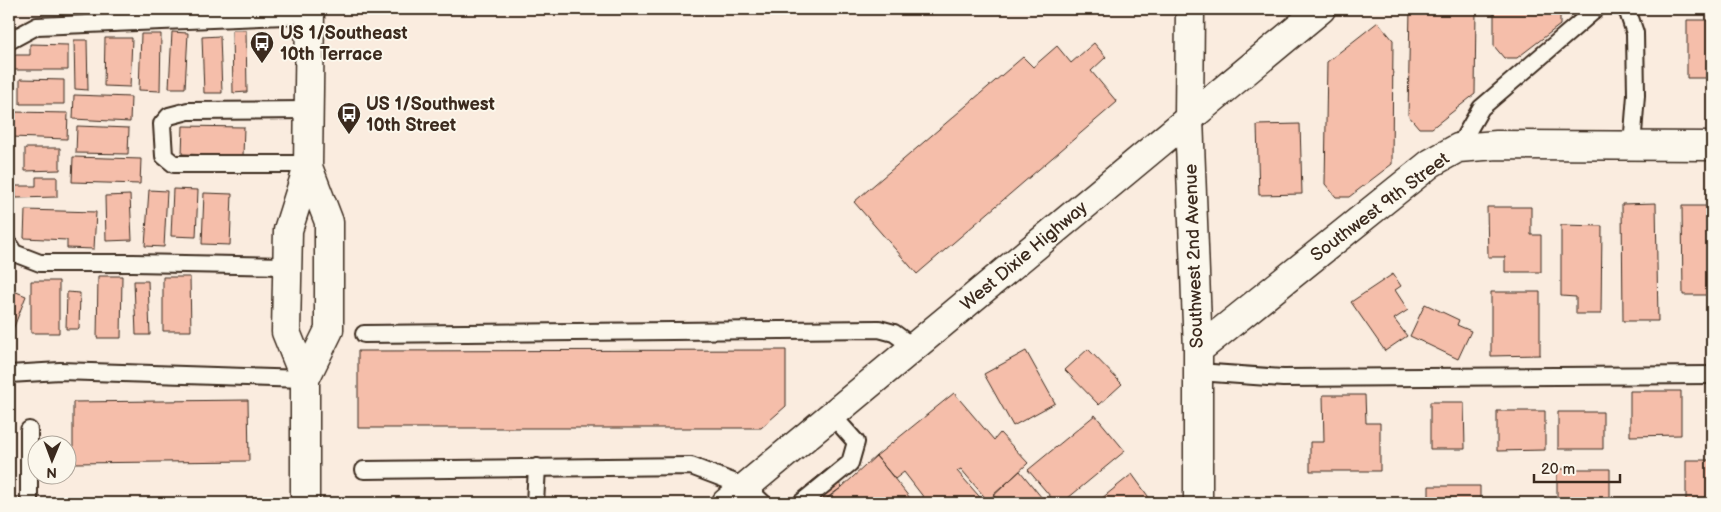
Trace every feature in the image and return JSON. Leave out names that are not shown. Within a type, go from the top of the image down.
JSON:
[{"type":"main road","name":"Southwest 2nd Avenue","points":[[1190,9],[1189,118],[1198,361],[1198,503]]},
{"type":"main road","name":"West Dixie Highway","points":[[745,498],[832,415],[1321,9]]},
{"type":"main road","points":[[305,503],[306,380],[286,332],[288,230],[308,166],[310,12]]},
{"type":"main road","name":"Southwest 9th Street","points":[[1198,361],[1431,163],[1458,148],[1497,145],[1712,146]]},
{"type":"main road","points":[[306,380],[329,330],[330,222],[308,166]]},
{"type":"lane","points":[[1458,148],[1481,108],[1596,9]]},
{"type":"lane","points":[[1625,9],[1628,12],[1635,33],[1636,96],[1632,146]]},
{"type":"lane","points":[[9,41],[37,26],[310,12]]},
{"type":"lane","points":[[308,166],[174,164],[164,156],[162,124],[169,116],[188,111],[309,110]]},
{"type":"lane","points":[[9,245],[14,253],[40,263],[287,266]]},
{"type":"lane","points":[[364,334],[879,329],[894,333],[913,347]]},
{"type":"lane","points":[[1198,361],[1283,378],[1712,375]]},
{"type":"lane","points":[[9,374],[60,371],[306,380]]},
{"type":"lane","points":[[801,503],[850,463],[856,442],[832,415]]},
{"type":"lane","points":[[29,430],[29,503]]},
{"type":"lane","points":[[364,470],[691,466],[745,498]]},
{"type":"lane","points":[[535,503],[537,467]]},
{"type":"building","points":[[1410,9],[1476,9],[1475,94],[1432,128],[1419,128],[1408,115]]},
{"type":"building","points":[[1494,9],[1560,9],[1560,25],[1517,58],[1504,58],[1494,46]]},
{"type":"building","points":[[1687,20],[1712,20],[1712,78],[1687,78]]},
{"type":"building","points":[[1378,22],[1393,40],[1392,164],[1349,197],[1336,197],[1325,184],[1327,62]]},
{"type":"building","points":[[232,30],[246,30],[247,92],[233,93]]},
{"type":"building","points":[[172,32],[188,33],[185,88],[169,88]]},
{"type":"building","points":[[141,34],[161,34],[160,91],[139,90]]},
{"type":"building","points":[[220,36],[222,93],[204,93],[202,37]]},
{"type":"building","points":[[105,38],[132,38],[130,87],[104,86]]},
{"type":"building","points":[[74,40],[87,40],[88,90],[75,89]]},
{"type":"building","points":[[1094,43],[1106,57],[1091,71],[1117,102],[917,274],[854,202],[1023,57],[1033,67],[1057,46],[1071,63]]},
{"type":"building","points":[[30,44],[68,45],[68,70],[10,70],[10,55],[30,55]]},
{"type":"building","points":[[20,79],[64,80],[64,104],[20,104]]},
{"type":"building","points":[[74,95],[131,97],[130,122],[73,119]]},
{"type":"building","points":[[12,112],[68,113],[67,139],[11,137]]},
{"type":"building","points":[[1300,124],[1302,194],[1259,195],[1257,125]]},
{"type":"building","points":[[77,126],[129,128],[128,154],[76,153]]},
{"type":"building","points":[[183,126],[244,127],[243,156],[182,154]]},
{"type":"building","points":[[25,148],[60,148],[60,170],[25,171]]},
{"type":"building","points":[[73,157],[141,159],[140,184],[72,182]]},
{"type":"building","points":[[36,177],[57,177],[57,197],[16,198],[15,186],[36,186]]},
{"type":"building","points":[[173,189],[198,190],[196,237],[171,236]]},
{"type":"building","points":[[149,190],[167,191],[164,247],[145,246]]},
{"type":"building","points":[[204,193],[232,194],[230,245],[202,244]]},
{"type":"building","points":[[130,195],[132,240],[106,241],[105,196]]},
{"type":"building","points":[[1656,203],[1658,321],[1623,321],[1622,204]]},
{"type":"building","points":[[1682,206],[1712,206],[1712,295],[1683,295]]},
{"type":"building","points":[[1487,207],[1531,207],[1531,235],[1541,235],[1541,272],[1505,272],[1505,257],[1488,257]]},
{"type":"building","points":[[25,210],[96,212],[94,249],[67,248],[67,240],[24,238]]},
{"type":"building","points":[[1561,225],[1602,226],[1601,314],[1576,314],[1576,297],[1561,296]]},
{"type":"building","points":[[1393,274],[1401,286],[1395,290],[1408,310],[1394,319],[1407,336],[1385,351],[1351,302]]},
{"type":"building","points":[[98,276],[122,276],[121,338],[97,338]]},
{"type":"building","points":[[163,277],[190,277],[191,331],[163,331]]},
{"type":"building","points":[[31,281],[59,281],[59,333],[31,333]]},
{"type":"building","points":[[134,281],[148,281],[150,335],[136,335]]},
{"type":"building","points":[[9,289],[26,296],[10,337],[9,337]]},
{"type":"building","points":[[67,292],[80,293],[79,329],[66,329]]},
{"type":"building","points":[[1491,292],[1540,292],[1540,355],[1491,356]]},
{"type":"building","points":[[1425,304],[1459,320],[1457,325],[1471,331],[1458,359],[1410,336]]},
{"type":"building","points":[[1088,349],[1122,384],[1099,405],[1065,370]]},
{"type":"building","points":[[786,350],[786,406],[761,428],[358,428],[358,351]]},
{"type":"building","points":[[1026,351],[1055,403],[1013,426],[984,374]]},
{"type":"building","points":[[1630,391],[1681,391],[1681,435],[1630,436]]},
{"type":"building","points":[[954,393],[994,440],[1000,433],[1028,463],[988,501],[961,469],[957,471],[985,503],[928,503],[904,472],[895,479],[876,456]]},
{"type":"building","points":[[1323,395],[1365,395],[1366,423],[1380,423],[1380,471],[1310,471],[1310,442],[1324,442]]},
{"type":"building","points":[[248,400],[249,461],[78,463],[78,434],[73,434],[73,402]]},
{"type":"building","points":[[1430,402],[1464,402],[1465,449],[1430,449]]},
{"type":"building","points":[[1497,411],[1545,411],[1545,450],[1497,451]]},
{"type":"building","points":[[1558,412],[1603,412],[1603,449],[1558,449]]},
{"type":"building","points":[[1095,415],[1125,451],[1062,503],[1056,503],[1028,470]]},
{"type":"building","points":[[876,456],[914,503],[822,503],[842,487]]},
{"type":"building","points":[[1686,460],[1712,460],[1712,503],[1686,503]]},
{"type":"building","points":[[827,469],[842,487],[820,503],[806,486]]},
{"type":"building","points":[[1557,469],[1610,469],[1610,503],[1557,503]]},
{"type":"building","points":[[1020,471],[1046,503],[1000,503],[993,495]]},
{"type":"building","points":[[1132,474],[1153,503],[1096,503]]},
{"type":"building","points":[[1429,486],[1480,486],[1480,503],[1429,503]]},
{"type":"place","name":"US 1/Southeast 10th Terrace","points":[[262,64]]},
{"type":"place","name":"US 1/Southwest 10th Street","points":[[349,135]]}]
